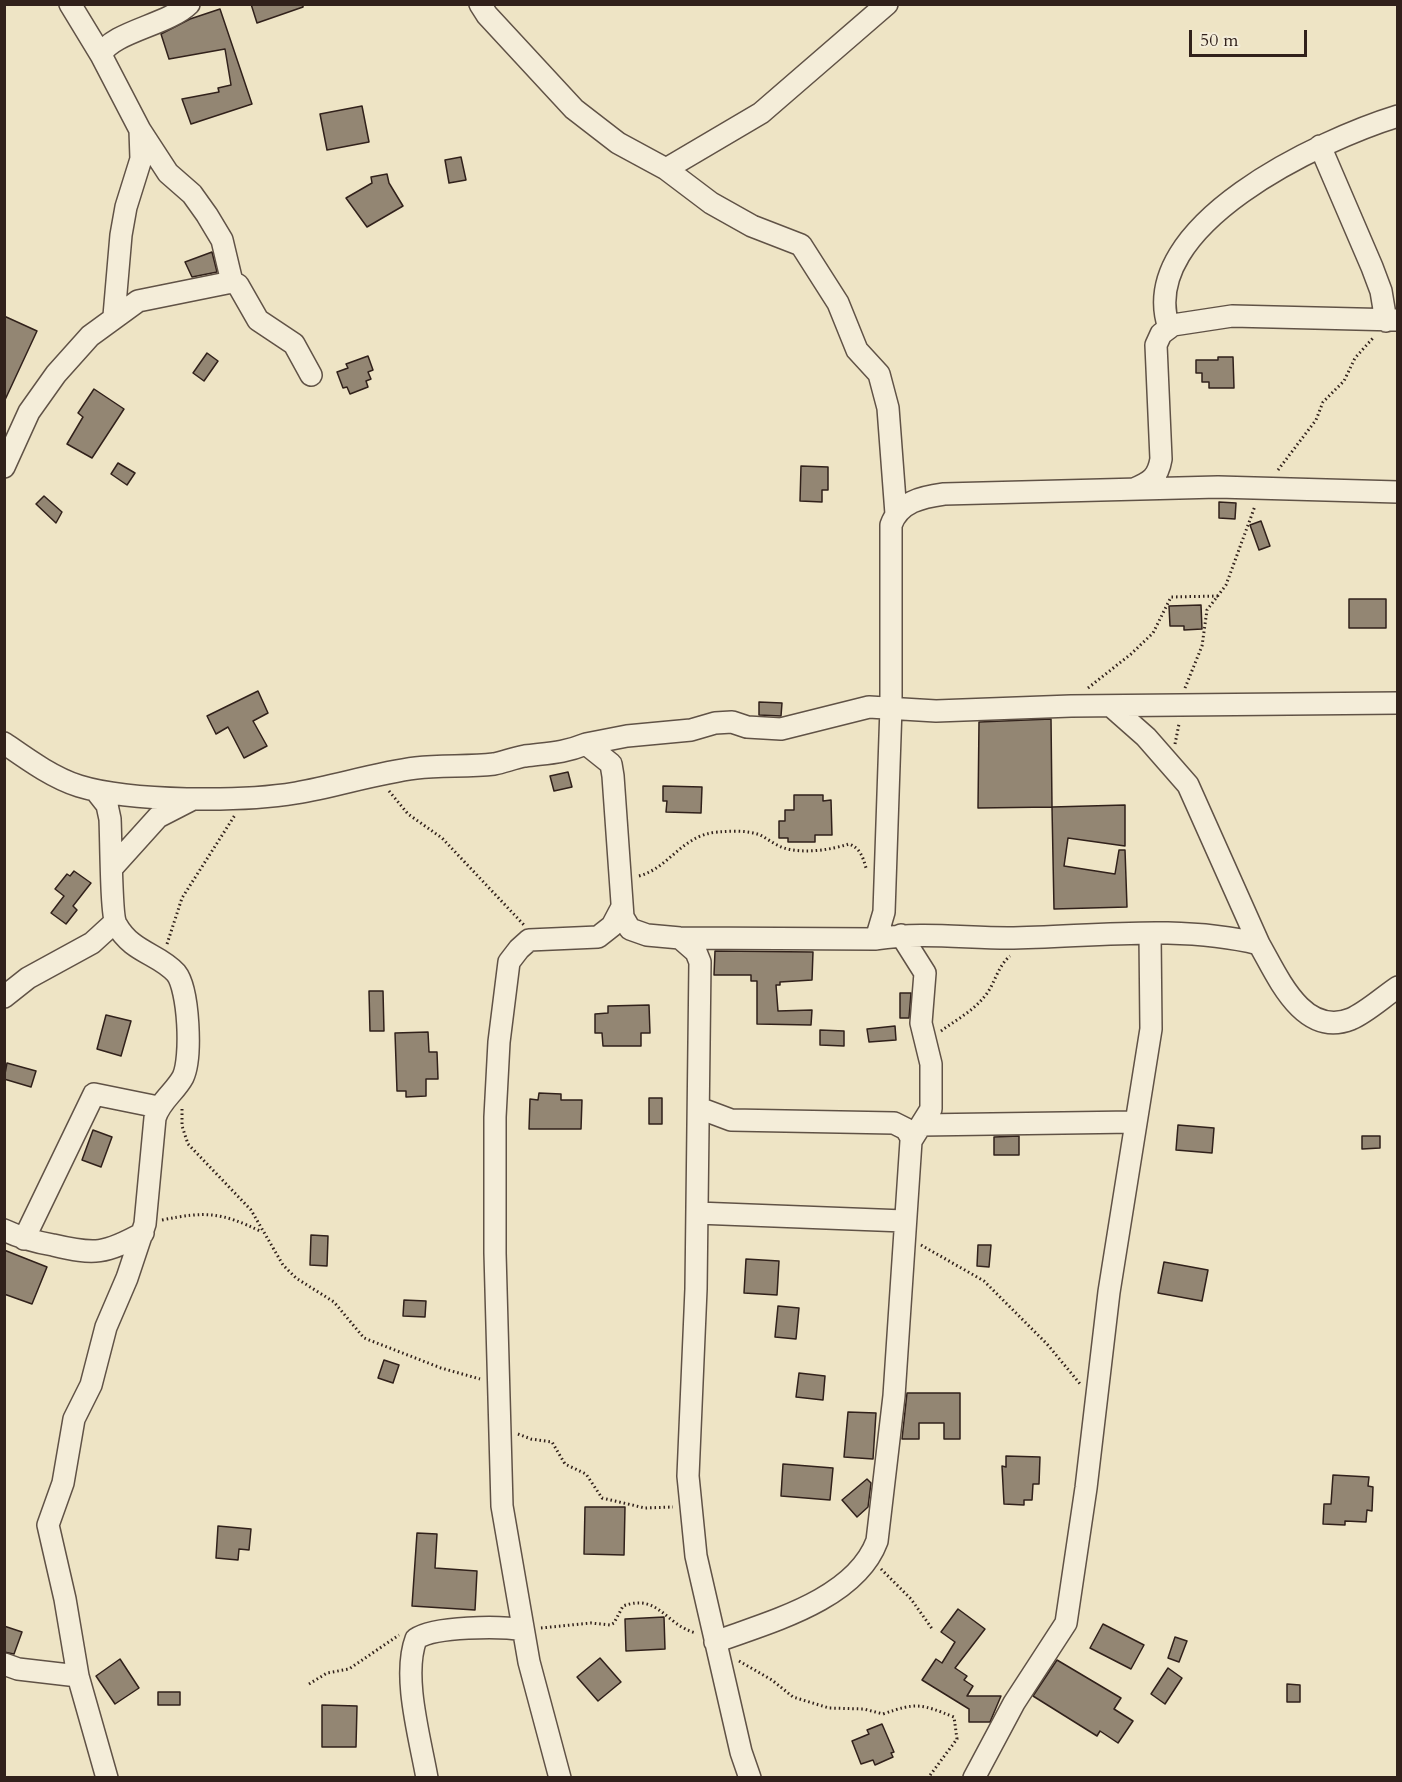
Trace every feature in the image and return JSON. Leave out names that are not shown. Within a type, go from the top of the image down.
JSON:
[{"type":"street","points":[[70,4],[101,55],[140,130],[168,173],[192,194],[222,240],[232,282]]},
{"type":"street","points":[[101,55],[107,46],[115,41],[162,21],[189,4]]},
{"type":"street","points":[[480,4],[487,15],[574,109],[618,142],[666,169],[711,203],[752,226],[801,245],[838,303],[857,350],[879,374],[888,408],[896,514],[891,525],[891,707],[884,912],[876,939]]},
{"type":"street","points":[[666,169],[760,113],[887,5]]},
{"type":"street","points":[[1169,328],[1164,305],[1171,273],[1192,239],[1245,186],[1320,146],[1398,116]]},
{"type":"street","points":[[114,316],[121,235],[126,207],[141,159],[140,130]]},
{"type":"street","points":[[1133,490],[1149,483],[1158,473],[1161,459],[1156,345],[1161,334],[1169,328],[1183,323],[1232,316],[1388,320],[1372,267],[1320,146]]},
{"type":"street","points":[[6,457],[29,412],[56,374],[90,336],[114,316],[138,301],[232,282],[238,285],[258,321],[294,344],[311,375]]},
{"type":"street","points":[[896,514],[925,497],[944,494],[1264,488],[1398,492]]},
{"type":"street","points":[[4,743],[77,786],[96,791],[196,798],[247,798],[300,792],[380,773],[419,768],[495,764],[523,756],[564,753],[586,744],[627,736],[691,729],[715,723],[732,722],[747,727],[781,729],[869,707],[936,711],[1071,706],[1182,707],[1398,703]]},
{"type":"street","points":[[1112,707],[1146,737],[1188,785],[1259,944],[1292,1001],[1313,1017],[1334,1024],[1353,1018],[1398,987]]},
{"type":"street","points":[[586,744],[611,764],[617,806],[622,907],[630,929],[647,935],[680,938],[876,939],[901,935],[1027,938],[1150,934],[1225,936],[1259,944]]},
{"type":"street","points":[[96,791],[107,805],[115,922],[136,948],[176,974],[186,1002],[188,1046],[184,1075],[158,1107],[151,1134],[144,1229],[128,1278],[106,1327],[91,1385],[74,1419],[63,1483],[48,1525],[78,1676],[107,1778]]},
{"type":"street","points":[[112,868],[158,817],[196,798]]},
{"type":"street","points":[[560,1778],[529,1662],[502,1506],[495,1253],[495,1117],[499,1042],[509,962],[529,940],[598,937],[612,926],[622,907]]},
{"type":"street","points":[[4,997],[28,978],[92,943],[115,922]]},
{"type":"street","points":[[974,1778],[1014,1703],[1066,1623],[1134,1122],[1150,1029],[1150,934]]},
{"type":"street","points":[[716,1643],[789,1615],[828,1595],[861,1569],[872,1555],[877,1541],[894,1396],[904,1229],[917,1132],[931,1108],[933,1094],[931,1055],[921,1023],[925,973],[901,935]]},
{"type":"street","points":[[680,938],[696,952],[700,962],[697,1213],[688,1476],[696,1556],[741,1752],[750,1778]]},
{"type":"street","points":[[24,1239],[94,1094],[158,1107]]},
{"type":"street","points":[[699,1108],[731,1120],[894,1123],[917,1132],[1134,1122]]},
{"type":"street","points":[[697,1213],[904,1229]]},
{"type":"street","points":[[4,1230],[24,1239],[82,1253],[115,1247],[144,1229]]},
{"type":"street","points":[[427,1778],[411,1667],[416,1639],[424,1633],[447,1629],[510,1628],[523,1631]]},
{"type":"street","points":[[4,1664],[18,1669],[78,1676]]},
{"type":"path","points":[[1170,764],[1184,692],[1202,646],[1207,610],[1218,596],[1238,557],[1247,521],[1264,488],[1316,420],[1323,402],[1344,381],[1355,358],[1388,320]]},
{"type":"path","points":[[1071,706],[1085,690],[1131,654],[1153,633],[1171,597],[1218,596]]},
{"type":"path","points":[[380,773],[393,797],[408,814],[442,838],[538,940]]},
{"type":"path","points":[[167,946],[182,898],[247,798]]},
{"type":"path","points":[[620,884],[651,873],[681,846],[698,836],[717,832],[742,831],[759,835],[785,848],[800,850],[849,844],[856,846],[868,874]]},
{"type":"path","points":[[928,1046],[941,1030],[968,1012],[987,994],[1006,960],[1027,938]]},
{"type":"path","points":[[183,1104],[182,1126],[188,1144],[250,1210],[283,1265],[296,1278],[334,1302],[364,1338],[441,1368],[499,1383]]},
{"type":"path","points":[[144,1229],[176,1217],[216,1214],[233,1218],[263,1233]]},
{"type":"path","points":[[904,1229],[984,1281],[1047,1344],[1079,1384],[1097,1396]]},
{"type":"path","points":[[500,1425],[531,1439],[552,1442],[565,1464],[586,1474],[602,1498],[645,1508],[672,1507],[691,1502]]},
{"type":"path","points":[[877,1541],[878,1560],[884,1574],[911,1599],[933,1630]]},
{"type":"path","points":[[523,1631],[591,1623],[610,1625],[614,1623],[623,1606],[641,1602],[664,1612],[675,1625],[684,1630],[716,1643],[772,1680],[785,1692],[803,1701],[829,1708],[864,1709],[883,1714],[897,1708],[928,1706],[954,1717],[957,1739],[952,1749],[928,1778]]},
{"type":"path","points":[[309,1684],[327,1673],[349,1669],[400,1634],[424,1633]]},
{"type":"building","points":[[251,4],[303,4],[303,7],[257,23]]},
{"type":"building","points":[[220,9],[252,104],[191,124],[182,99],[219,92],[218,88],[231,85],[225,49],[169,59],[161,34],[190,19]]},
{"type":"building","points":[[362,106],[369,142],[327,150],[320,114]]},
{"type":"building","points":[[461,157],[466,180],[449,183],[445,160]]},
{"type":"building","points":[[387,174],[389,183],[403,206],[367,227],[346,198],[372,183],[371,177]]},
{"type":"building","points":[[212,252],[217,272],[192,277],[185,262]]},
{"type":"building","points":[[4,316],[37,331],[4,402]]},
{"type":"building","points":[[207,353],[218,361],[204,381],[193,373]]},
{"type":"building","points":[[368,356],[373,370],[368,372],[371,379],[366,381],[368,387],[350,394],[347,387],[343,388],[337,372],[348,368],[346,364]]},
{"type":"building","points":[[1218,357],[1233,357],[1234,388],[1209,388],[1209,382],[1202,382],[1202,373],[1196,373],[1196,360],[1218,360]]},
{"type":"building","points":[[94,389],[124,409],[92,458],[67,444],[83,417],[78,413]]},
{"type":"building","points":[[118,463],[135,473],[127,485],[111,474]]},
{"type":"building","points":[[801,466],[828,467],[828,490],[822,490],[822,502],[800,501]]},
{"type":"building","points":[[44,496],[62,512],[56,523],[36,504]]},
{"type":"building","points":[[1219,502],[1236,503],[1235,519],[1219,518]]},
{"type":"building","points":[[1261,521],[1270,546],[1259,550],[1250,525]]},
{"type":"building","points":[[1349,599],[1386,599],[1386,628],[1349,628]]},
{"type":"building","points":[[1201,605],[1202,629],[1184,630],[1184,626],[1170,626],[1169,606]]},
{"type":"building","points":[[258,691],[268,713],[253,721],[267,746],[244,758],[228,727],[216,734],[207,716]]},
{"type":"building","points":[[759,702],[782,703],[781,716],[759,715]]},
{"type":"building","points":[[1051,719],[1052,807],[978,808],[979,722]]},
{"type":"building","points":[[568,772],[572,787],[554,791],[550,776]]},
{"type":"building","points":[[663,786],[702,787],[701,813],[666,812],[667,801],[663,801]]},
{"type":"building","points":[[794,795],[823,795],[823,801],[831,800],[832,835],[815,835],[815,842],[788,842],[788,838],[779,838],[779,821],[785,821],[785,810],[794,810]]},
{"type":"building","points":[[1125,805],[1125,846],[1068,838],[1064,866],[1115,874],[1119,850],[1125,850],[1127,907],[1054,909],[1052,807]]},
{"type":"building","points":[[74,871],[91,883],[73,906],[77,910],[66,924],[51,913],[64,896],[55,889],[67,874],[70,876]]},
{"type":"building","points":[[715,951],[813,952],[812,980],[780,982],[780,985],[776,985],[778,1011],[812,1010],[811,1025],[757,1024],[757,981],[751,981],[751,975],[714,975]]},
{"type":"building","points":[[369,991],[383,991],[384,1031],[370,1031]]},
{"type":"building","points":[[900,993],[911,993],[909,1018],[900,1018]]},
{"type":"building","points":[[649,1005],[650,1033],[641,1033],[641,1046],[603,1046],[602,1033],[595,1033],[595,1014],[608,1013],[608,1006]]},
{"type":"building","points":[[106,1015],[131,1021],[121,1056],[97,1049]]},
{"type":"building","points":[[895,1026],[896,1040],[869,1042],[867,1029]]},
{"type":"building","points":[[820,1030],[844,1031],[844,1046],[820,1045]]},
{"type":"building","points":[[428,1032],[429,1052],[437,1052],[438,1079],[426,1079],[426,1096],[406,1097],[406,1091],[397,1091],[395,1033]]},
{"type":"building","points":[[7,1063],[36,1071],[31,1087],[4,1079]]},
{"type":"building","points":[[539,1093],[561,1094],[561,1100],[582,1100],[581,1129],[529,1129],[530,1099],[538,1100]]},
{"type":"building","points":[[649,1098],[662,1098],[662,1124],[649,1124]]},
{"type":"building","points":[[1178,1125],[1214,1128],[1212,1153],[1176,1150]]},
{"type":"building","points":[[93,1130],[112,1137],[101,1167],[82,1160]]},
{"type":"building","points":[[1019,1136],[1019,1155],[994,1155],[994,1137]]},
{"type":"building","points":[[1362,1136],[1380,1136],[1380,1148],[1362,1149]]},
{"type":"building","points":[[311,1235],[328,1236],[327,1266],[310,1265]]},
{"type":"building","points":[[978,1245],[991,1245],[989,1267],[977,1266]]},
{"type":"building","points":[[4,1250],[47,1267],[32,1304],[4,1294]]},
{"type":"building","points":[[746,1259],[779,1261],[777,1295],[744,1293]]},
{"type":"building","points":[[1164,1262],[1208,1270],[1202,1301],[1158,1293]]},
{"type":"building","points":[[404,1300],[426,1301],[425,1317],[403,1316]]},
{"type":"building","points":[[778,1306],[799,1308],[796,1339],[775,1337]]},
{"type":"building","points":[[384,1360],[399,1365],[393,1383],[378,1378]]},
{"type":"building","points":[[799,1373],[825,1376],[823,1400],[796,1397]]},
{"type":"building","points":[[907,1393],[960,1393],[960,1439],[944,1439],[944,1423],[919,1423],[919,1439],[902,1439]]},
{"type":"building","points":[[848,1412],[876,1413],[873,1459],[844,1457]]},
{"type":"building","points":[[1006,1456],[1040,1457],[1039,1484],[1033,1484],[1032,1500],[1024,1500],[1024,1505],[1004,1504],[1002,1466],[1006,1467]]},
{"type":"building","points":[[783,1464],[833,1468],[830,1500],[781,1496]]},
{"type":"building","points":[[1333,1475],[1369,1477],[1368,1486],[1373,1487],[1372,1511],[1367,1510],[1366,1522],[1345,1521],[1345,1525],[1323,1524],[1324,1504],[1331,1504]]},
{"type":"building","points":[[867,1479],[871,1483],[868,1507],[857,1517],[842,1500]]},
{"type":"building","points":[[585,1507],[625,1507],[624,1555],[584,1554]]},
{"type":"building","points":[[218,1526],[251,1529],[249,1550],[239,1549],[238,1560],[216,1558]]},
{"type":"building","points":[[417,1533],[437,1534],[435,1568],[477,1571],[475,1610],[412,1606]]},
{"type":"building","points":[[958,1609],[985,1629],[955,1668],[967,1676],[964,1680],[973,1686],[967,1696],[1001,1696],[990,1722],[969,1722],[969,1709],[922,1680],[936,1659],[942,1663],[955,1642],[941,1632]]},
{"type":"building","points":[[664,1617],[665,1649],[626,1651],[625,1619]]},
{"type":"building","points":[[1103,1624],[1144,1645],[1131,1669],[1090,1648]]},
{"type":"building","points":[[4,1626],[22,1632],[14,1654],[4,1652]]},
{"type":"building","points":[[1175,1637],[1187,1641],[1179,1662],[1168,1658]]},
{"type":"building","points":[[600,1658],[621,1682],[598,1701],[577,1677]]},
{"type":"building","points":[[120,1659],[139,1688],[115,1704],[96,1676]]},
{"type":"building","points":[[1057,1660],[1121,1698],[1114,1709],[1133,1721],[1118,1743],[1100,1731],[1097,1736],[1033,1696]]},
{"type":"building","points":[[1168,1668],[1182,1678],[1165,1704],[1151,1694]]},
{"type":"building","points":[[1287,1684],[1300,1685],[1300,1702],[1287,1702]]},
{"type":"building","points":[[158,1692],[180,1692],[180,1705],[158,1705]]},
{"type":"building","points":[[322,1705],[357,1706],[356,1747],[322,1747]]},
{"type":"building","points":[[882,1724],[894,1752],[891,1753],[893,1757],[875,1765],[873,1760],[861,1764],[852,1741],[869,1734],[867,1730]]}]
